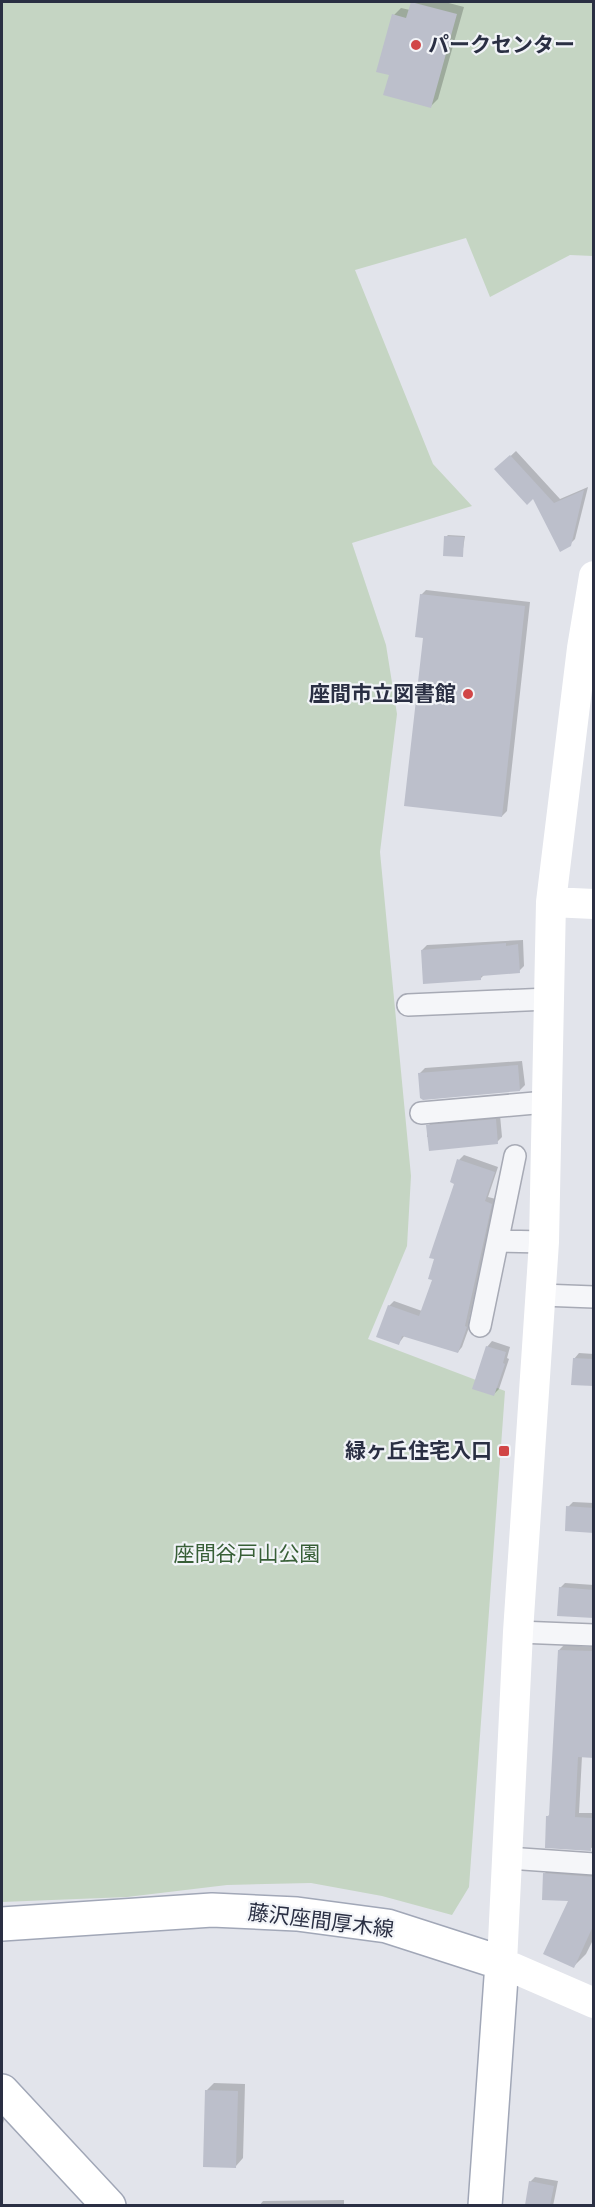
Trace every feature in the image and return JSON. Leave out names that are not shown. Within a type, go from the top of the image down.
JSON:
[{"type":"main road","name":"藤沢座間厚木線","points":[[2,1924],[212,1910],[287,1913],[387,1926],[502,1963]]},
{"type":"main road","points":[[485,2205],[502,1963]]},
{"type":"main road","points":[[2,2091],[109,2205]]},
{"type":"street","points":[[594,576],[579,671],[551,902],[544,1242],[518,1632],[502,1963],[594,2003]]},
{"type":"street","points":[[551,902],[594,904]]},
{"type":"street","points":[[408,1005],[548,999]]},
{"type":"street","points":[[421,1113],[546,1102]]},
{"type":"street","points":[[480,1326],[515,1156]]},
{"type":"street","points":[[499,1241],[544,1242]]},
{"type":"street","points":[[541,1295],[594,1297]]},
{"type":"street","points":[[518,1632],[594,1635]]},
{"type":"street","points":[[507,1858],[594,1864]]},
{"type":"green space","name":"座間谷戸山公園","points":[[2,2],[593,2],[593,256],[570,255],[490,297],[466,238],[355,270],[433,464],[472,506],[352,543],[386,645],[397,714],[380,852],[411,1176],[407,1246],[368,1339],[505,1391],[469,1887],[452,1915],[382,1896],[311,1883],[227,1885],[127,1897],[2,1902]]},
{"type":"building","name":"パークセンター","points":[[411,2],[457,14],[431,108],[383,95],[389,75],[376,72],[392,14],[406,18]]},
{"type":"building","points":[[510,455],[554,503],[584,490],[571,546],[560,552],[533,499],[527,505],[494,469]]},
{"type":"building","points":[[444,536],[464,537],[463,557],[443,556]]},
{"type":"building","points":[[420,594],[525,606],[502,817],[404,806],[423,638],[415,637]]},
{"type":"building","points":[[506,943],[506,946],[518,944],[520,973],[481,976],[481,980],[423,984],[421,950]]},
{"type":"building","points":[[518,1065],[520,1091],[423,1100],[420,1098],[418,1073]]},
{"type":"building","points":[[496,1119],[498,1144],[429,1151],[426,1125]]},
{"type":"building","points":[[457,1159],[495,1172],[485,1201],[492,1204],[465,1326],[467,1327],[458,1353],[402,1336],[399,1345],[376,1337],[388,1305],[419,1316],[432,1280],[428,1279],[434,1259],[429,1258],[454,1184],[450,1182]]},
{"type":"building","points":[[486,1346],[506,1352],[503,1363],[505,1364],[494,1396],[472,1389]]},
{"type":"building","points":[[573,1358],[594,1359],[594,1386],[571,1385]]},
{"type":"building","points":[[566,1506],[594,1508],[594,1533],[565,1531]]},
{"type":"building","points":[[559,1587],[594,1590],[594,1618],[557,1616]]},
{"type":"building","points":[[558,1650],[594,1651],[594,1758],[578,1757],[575,1817],[592,1818],[591,1851],[545,1848],[546,1816],[549,1816]]},
{"type":"building","points":[[543,1873],[594,1877],[594,1924],[574,1968],[543,1954],[568,1901],[542,1900]]},
{"type":"building","points":[[205,2090],[238,2091],[236,2168],[203,2167]]},
{"type":"building","points":[[529,2181],[554,2186],[550,2205],[525,2205]]},
{"type":"place","name":"パークセンター","points":[[416,45]]},
{"type":"place","name":"座間市立図書館","points":[[468,694]]},
{"type":"place","name":"緑ヶ丘住宅入口","points":[[504,1451]]}]
